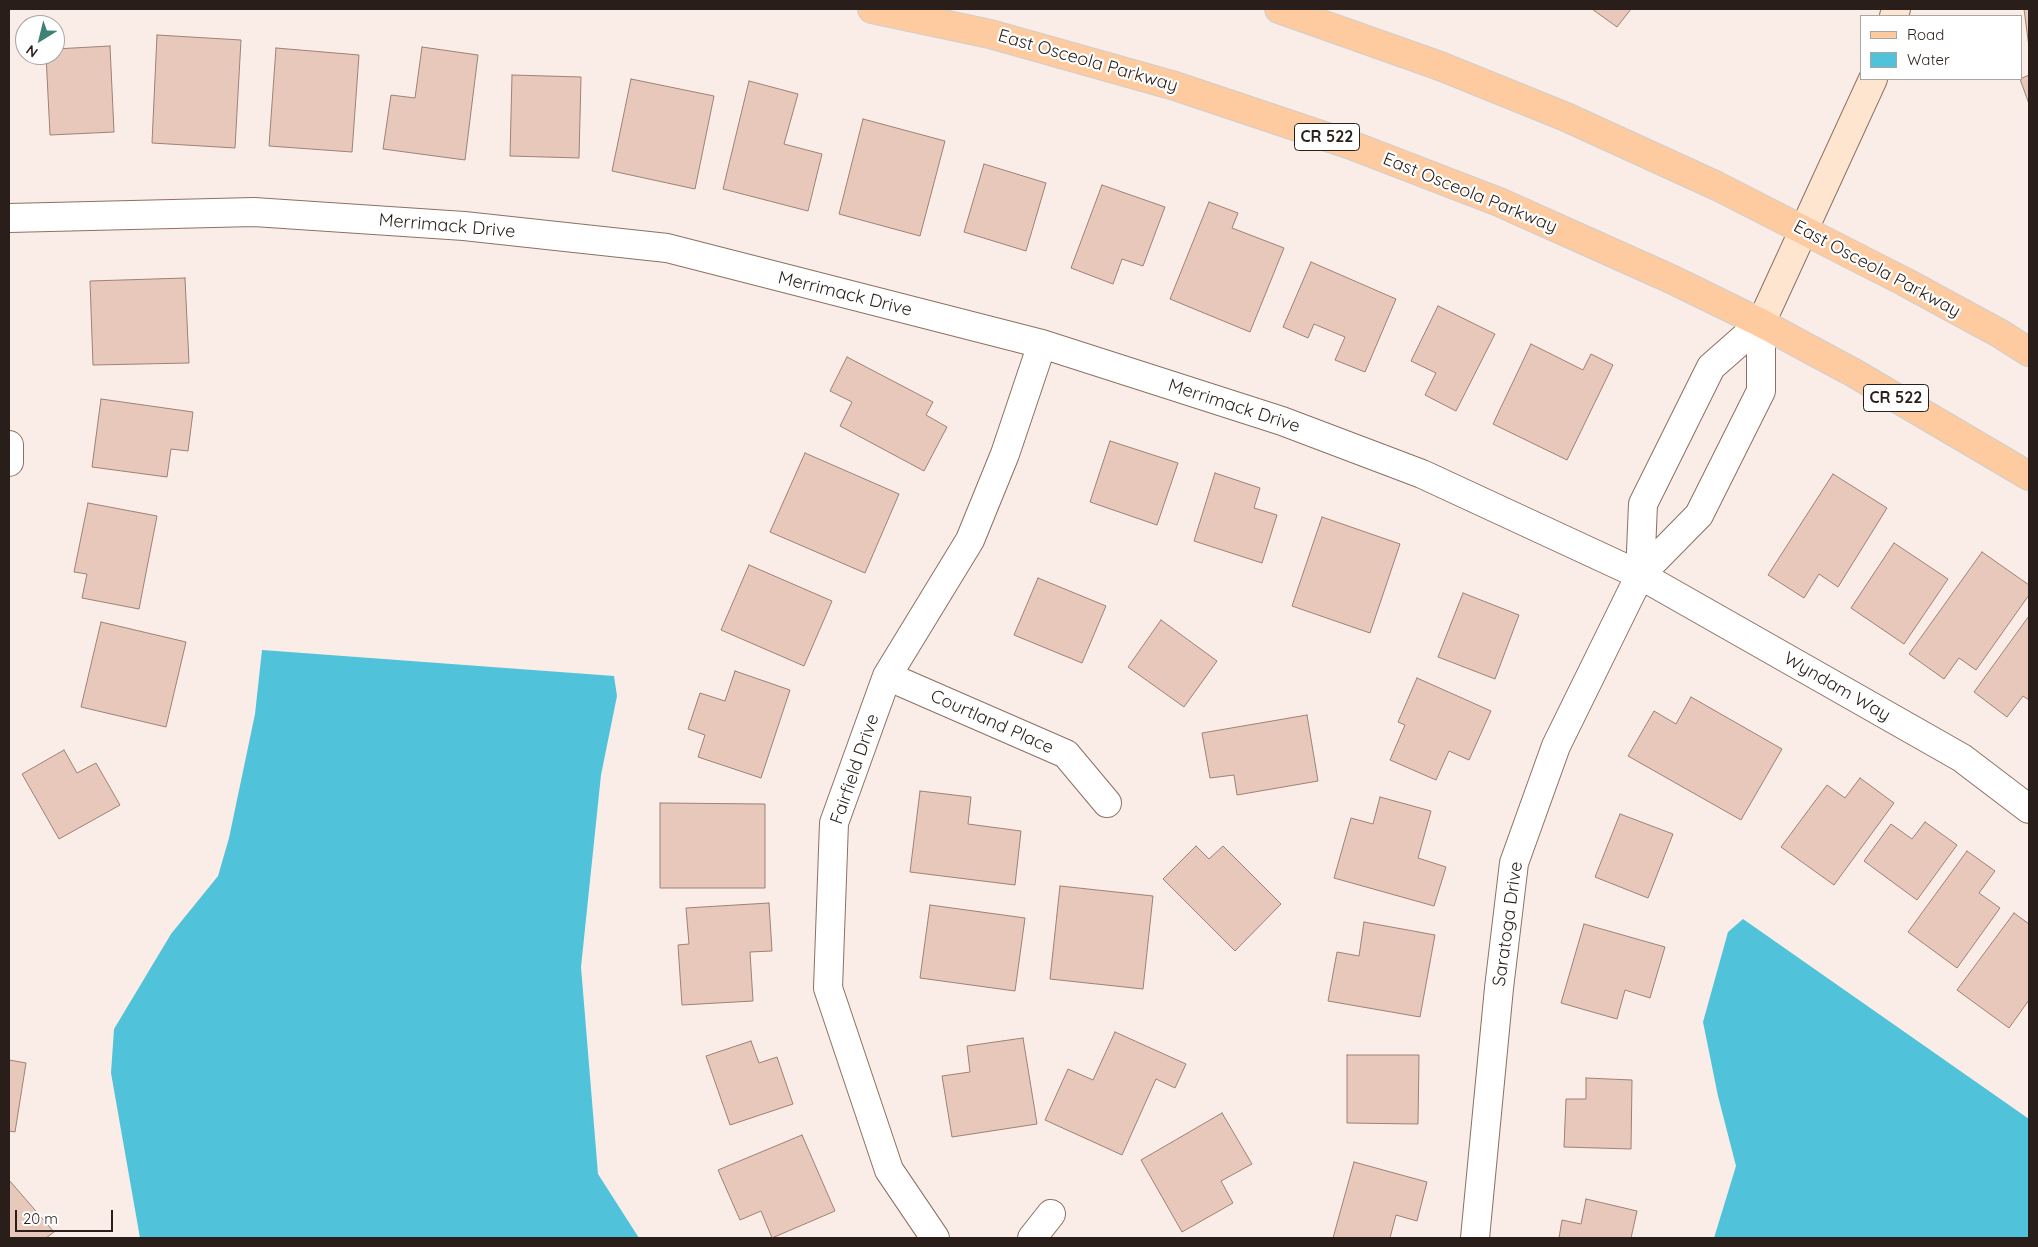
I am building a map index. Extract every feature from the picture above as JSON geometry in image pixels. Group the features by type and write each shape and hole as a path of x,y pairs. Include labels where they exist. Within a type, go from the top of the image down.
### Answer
{"main road":[{"name":"East Osceola Parkway","path":"872,9 990,34 1175,86 1351,145 1499,202 1671,279 1761,323 1854,373 2029,476"},
{"name":"East Osceola Parkway","path":"1279,9 1440,66 1566,117 1717,186 1805,230 1999,333 2029,352"}],"street":[{"path":"1640,574 1643,504 1711,366 1761,323 1873,80"},
{"name":"Merrimack Drive","path":"9,218 254,212 464,226 668,248 1042,344 1282,421 1422,474 1640,574"},
{"path":"1640,574 1699,515 1761,390 1761,323"},
{"name":"Fairfield Drive","path":"935,1238 889,1170 828,988 834,823 887,676 970,540 1005,454 1042,344"},
{"path":"9,445 9,462"},
{"name":"Wyndam Way","path":"1640,574 1962,758 2029,809"},
{"name":"Saratoga Drive","path":"1475,1238 1499,988 1514,864 1556,746 1640,574"},
{"name":"Courtland Place","path":"887,676 1066,754 1107,803"},
{"path":"1032,1238 1052,1214"}],"water":[{"path":"262,650 614,676 617,696 601,775 581,967 598,1174 639,1238 140,1238 111,1073 114,1029 171,934 218,876 229,838 255,714"},
{"path":"1743,919 2029,1119 2029,1238 1714,1238 1736,1166 1718,1096 1703,1022 1728,932"}],"building":[{"path":"1592,9 1631,9 1617,27"},
{"path":"2024,9 2029,9 2029,47"},
{"path":"157,35 241,40 235,148 152,143"},
{"path":"110,46 114,132 50,135 46,65 65,65 65,48"},
{"path":"422,47 478,55 465,160 383,149 391,95 415,98"},
{"path":"276,48 359,55 352,152 269,146"},
{"path":"512,75 581,77 579,158 510,156"},
{"path":"2029,75 2029,104 2020,80 2023,80 2023,78"},
{"path":"631,79 714,96 695,189 612,171"},
{"path":"749,81 798,94 784,144 822,154 808,211 723,189"},
{"path":"863,119 945,141 920,236 839,214"},
{"path":"984,164 1046,183 1026,251 964,232"},
{"path":"1102,185 1165,207 1143,266 1122,259 1113,284 1071,268"},
{"path":"1209,202 1238,213 1232,228 1284,248 1250,332 1170,299"},
{"path":"1311,262 1396,299 1365,372 1335,360 1345,337 1314,324 1308,338 1283,327"},
{"path":"185,278 189,363 93,365 90,281"},
{"path":"1438,306 1495,334 1456,411 1425,395 1436,373 1411,361"},
{"path":"1531,344 1583,370 1591,354 1613,365 1567,460 1493,424"},
{"path":"847,357 933,402 926,415 947,427 924,471 840,426 852,402 830,391"},
{"path":"101,399 193,412 188,451 171,449 167,477 92,467"},
{"path":"1110,441 1178,463 1157,525 1090,502"},
{"path":"805,453 899,494 865,573 770,532"},
{"path":"1215,473 1260,488 1254,508 1277,515 1262,563 1194,541"},
{"path":"1833,474 1887,508 1838,587 1819,574 1804,598 1768,575"},
{"path":"88,503 157,516 139,609 82,598 87,574 74,572"},
{"path":"1322,517 1400,544 1370,633 1292,606"},
{"path":"1894,543 1948,579 1904,644 1851,608"},
{"path":"1982,552 2029,585 2029,595 1976,670 1959,658 1944,679 1909,654"},
{"path":"749,565 832,601 804,666 721,630"},
{"path":"1038,578 1106,606 1082,663 1014,635"},
{"path":"1463,593 1519,615 1495,679 1438,657"},
{"path":"2029,616 2029,700 2023,696 2007,717 1974,692"},
{"path":"1161,620 1217,661 1184,707 1128,667"},
{"path":"101,622 186,642 166,727 81,707"},
{"path":"735,671 790,690 761,778 698,757 705,735 688,729 700,693 725,701"},
{"path":"1417,678 1491,711 1469,760 1449,751 1436,780 1390,760 1405,725 1398,722"},
{"path":"1691,697 1782,749 1741,820 1628,756 1654,711 1676,724"},
{"path":"1307,715 1318,781 1237,795 1234,775 1210,778 1202,733"},
{"path":"64,750 77,773 96,763 120,805 59,839 22,774"},
{"path":"1860,778 1894,803 1834,885 1781,847 1827,785 1845,798"},
{"path":"920,791 971,797 968,824 1021,831 1015,885 910,872"},
{"path":"1380,797 1431,811 1418,858 1446,867 1434,906 1334,878 1351,818 1373,824"},
{"path":"660,803 765,804 765,888 660,888"},
{"path":"1620,814 1673,834 1648,898 1595,877"},
{"path":"1925,822 1957,845 1917,900 1864,861 1891,824 1912,839"},
{"path":"1196,846 1209,859 1223,846 1281,904 1235,951 1163,879"},
{"path":"1967,851 1995,871 1979,893 2000,908 1957,968 1908,932"},
{"path":"1060,886 1153,896 1143,989 1050,979"},
{"path":"769,903 772,951 750,952 753,1001 682,1005 678,945 689,944 686,908"},
{"path":"930,905 1025,918 1015,991 920,978"},
{"path":"2014,913 2029,924 2029,1000 2009,1028 1957,990"},
{"path":"1364,922 1435,935 1420,1017 1328,1001 1337,952 1359,956"},
{"path":"1584,924 1665,947 1650,998 1625,990 1617,1019 1561,1003"},
{"path":"1115,1032 1186,1064 1175,1088 1156,1079 1122,1155 1045,1120 1068,1069 1093,1080"},
{"path":"1023,1038 1037,1124 952,1137 942,1076 970,1072 967,1046"},
{"path":"751,1041 759,1063 777,1057 793,1104 730,1125 706,1056"},
{"path":"1347,1055 1419,1055 1418,1124 1347,1123"},
{"path":"9,1060 26,1063 15,1132 9,1131"},
{"path":"1586,1078 1632,1080 1631,1149 1564,1147 1566,1099 1586,1099"},
{"path":"1222,1113 1252,1164 1221,1181 1233,1203 1182,1232 1141,1160"},
{"path":"802,1135 835,1211 772,1238 761,1211 740,1220 718,1170"},
{"path":"1354,1162 1427,1182 1417,1221 1396,1215 1390,1238 1333,1238"},
{"path":"9,1180 54,1232 46,1238 9,1238"},
{"path":"1586,1199 1637,1211 1631,1238 1559,1238 1562,1220 1581,1224"}]}
